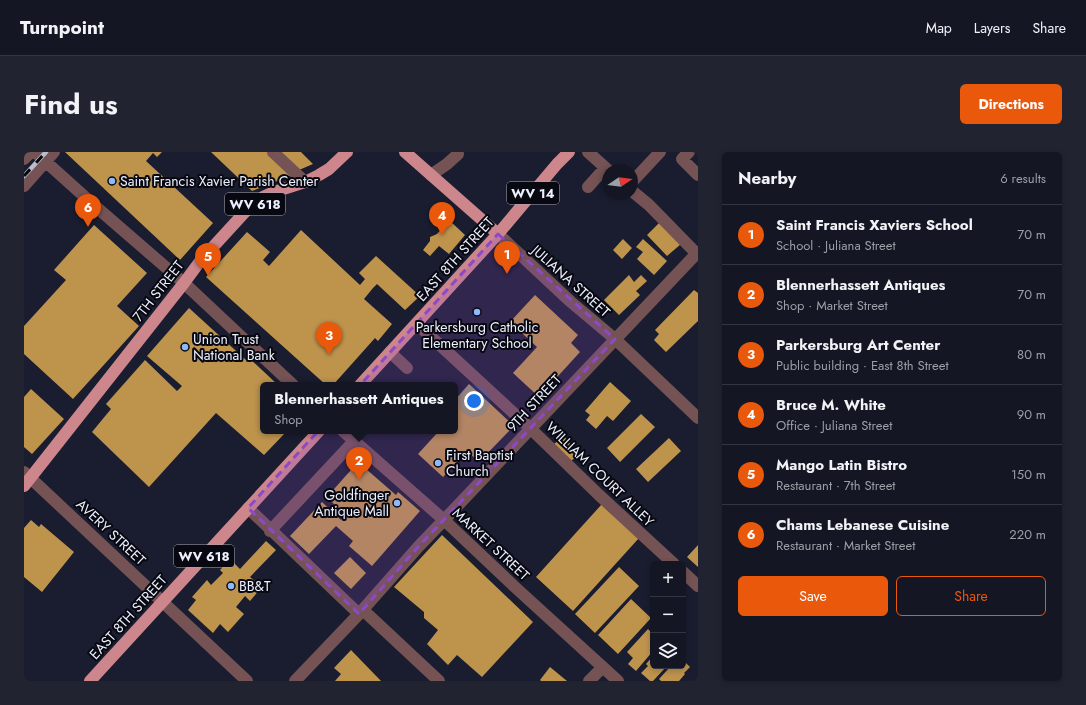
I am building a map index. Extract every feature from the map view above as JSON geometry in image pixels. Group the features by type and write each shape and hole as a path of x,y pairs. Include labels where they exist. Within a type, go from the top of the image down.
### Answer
{"main road":[{"name":"7TH STREET","path":"26,478 202,260 245,212 264,197 284,188 305,182 319,175 329,169 347,152"},
{"name":"JULIANA STREET","path":"405,152 498,234"},
{"name":"EAST 8TH STREET","path":"363,382 498,234 569,152"},
{"name":"EAST 8TH STREET","path":"90,681 316,434"}],"street":[{"path":"24,159 31,152"},
{"path":"35,152 184,283 290,382"},
{"path":"24,186 54,152"},
{"path":"273,152 305,182"},
{"path":"588,152 602,165"},
{"path":"638,176 660,152"},
{"path":"690,152 682,159 698,175"},
{"path":"431,175 458,154"},
{"path":"588,187 602,174"},
{"path":"638,196 649,205 697,254"},
{"name":"JULIANA STREET","path":"498,234 698,418"},
{"name":"9TH STREET","path":"295,681 361,612 419,546 697,254"},
{"name":"WILLIAM COURT ALLEY","path":"417,324 671,561"},
{"path":"390,352 407,368"},
{"name":"MARKET STREET","path":"346,434 444,520 618,681"},
{"path":"270,530 354,441"},
{"name":"AVERY STREET","path":"26,478 247,681"},
{"path":"248,508 270,530 361,612 440,681"},
{"path":"686,575 698,586"},
{"path":"590,681 603,667"}],"highlighted area":[{"path":"498,234 615,339 419,546 359,614 248,508"}],"building":[{"path":"65,152 162,152 157,157 153,153 146,161 213,223 180,260"},
{"path":"211,152 269,152 292,175 252,191"},
{"path":"280,152 301,152 313,164 299,170"},
{"path":"449,220 465,235 449,254 439,246 430,256 423,250 430,241 430,237 437,234"},
{"path":"660,222 681,244 667,256 647,235"},
{"path":"94,225 147,273 117,306 139,326 73,399 24,354 24,326 66,280 54,270"},
{"path":"301,230 360,285 365,279 359,273 376,256 420,296 405,310 377,284 364,299 392,324 378,341 375,338 336,382 323,382 206,277 247,232 270,252 263,260 269,266"},
{"path":"623,239 632,248 622,259 613,250"},
{"path":"643,239 667,261 654,275 637,259 643,252 636,247"},
{"path":"629,275 634,282 641,275 647,281 636,291 640,295 619,315 604,300"},
{"path":"694,290 698,293 698,321 666,352 654,340 659,334 655,330"},
{"path":"535,295 578,335 571,343 580,352 539,397 513,373 537,347 510,322"},
{"path":"189,308 246,360 248,357 275,382 260,382 260,434 284,434 264,455 216,413 149,487 92,432 111,409 106,404 145,360 177,391 182,386 147,356"},
{"path":"610,382 631,401 613,421 607,416 596,429 586,420 590,415 585,411"},
{"path":"469,384 514,426 479,462 467,451 443,477 418,454 436,434 458,434 458,397"},
{"path":"31,389 64,419 32,454 24,447 24,397"},
{"path":"641,414 655,427 620,462 607,448"},
{"path":"564,436 579,455 568,463 554,444"},
{"path":"669,438 681,451 648,482 636,469"},
{"path":"358,462 396,495 398,492 420,511 372,566 349,546 353,541 336,526 309,554 290,536 322,502 341,520 345,515 327,497"},
{"path":"602,504 639,538 573,611 536,577"},
{"path":"31,520 39,527 41,524 74,552 42,592 24,577 24,528"},
{"path":"442,535 533,622 482,677 457,655 448,665 427,644 438,630 424,618 424,612 394,587"},
{"name":"BB&T","path":"266,541 276,550 250,577 262,587 250,601 245,596 236,607 244,614 228,632 220,624 213,633 188,610 196,600 192,597 207,580 211,585 223,573 220,570 230,559 240,569"},
{"path":"698,545 698,567 687,557"},
{"path":"350,557 366,573 351,589 334,573"},
{"path":"619,567 639,586 595,633 575,614"},
{"path":"631,599 650,617 650,619 618,654 598,635"},
{"path":"648,629 650,631 650,655 636,671 628,664 633,658 627,652"},
{"path":"351,650 381,681 335,681 341,674 334,668"},
{"path":"650,659 650,669 664,669 653,681 650,681 641,673 648,666 646,664"},
{"path":"686,663 690,667 679,681 661,681 659,679 668,669 686,669"},
{"path":"550,667 567,681 541,681 540,680"}],"railway":[{"path":"24,176 46,152"}],"place":[{"name":"Saint Francis Xavier Parish Center","path":"112,181"},
{"name":"Chams Lebanese Cuisine","path":"88,227"},
{"name":"Bruce M. White","path":"442,235"},
{"name":"Saint Francis Xaviers School","path":"507,274"},
{"name":"Mango Latin Bistro","path":"208,276"},
{"name":"Parkersburg Catholic Elementary School","path":"477,312"},
{"name":"Union Trust National Bank","path":"185,347"},
{"name":"Parkersburg Art Center","path":"329,355"},
{"name":"First Baptist Church","path":"438,463"},
{"name":"Blennerhassett Antiques","path":"359,480"},
{"name":"Goldfinger Antique Mall","path":"397,503"},
{"name":"BB&T","path":"231,586"}]}
